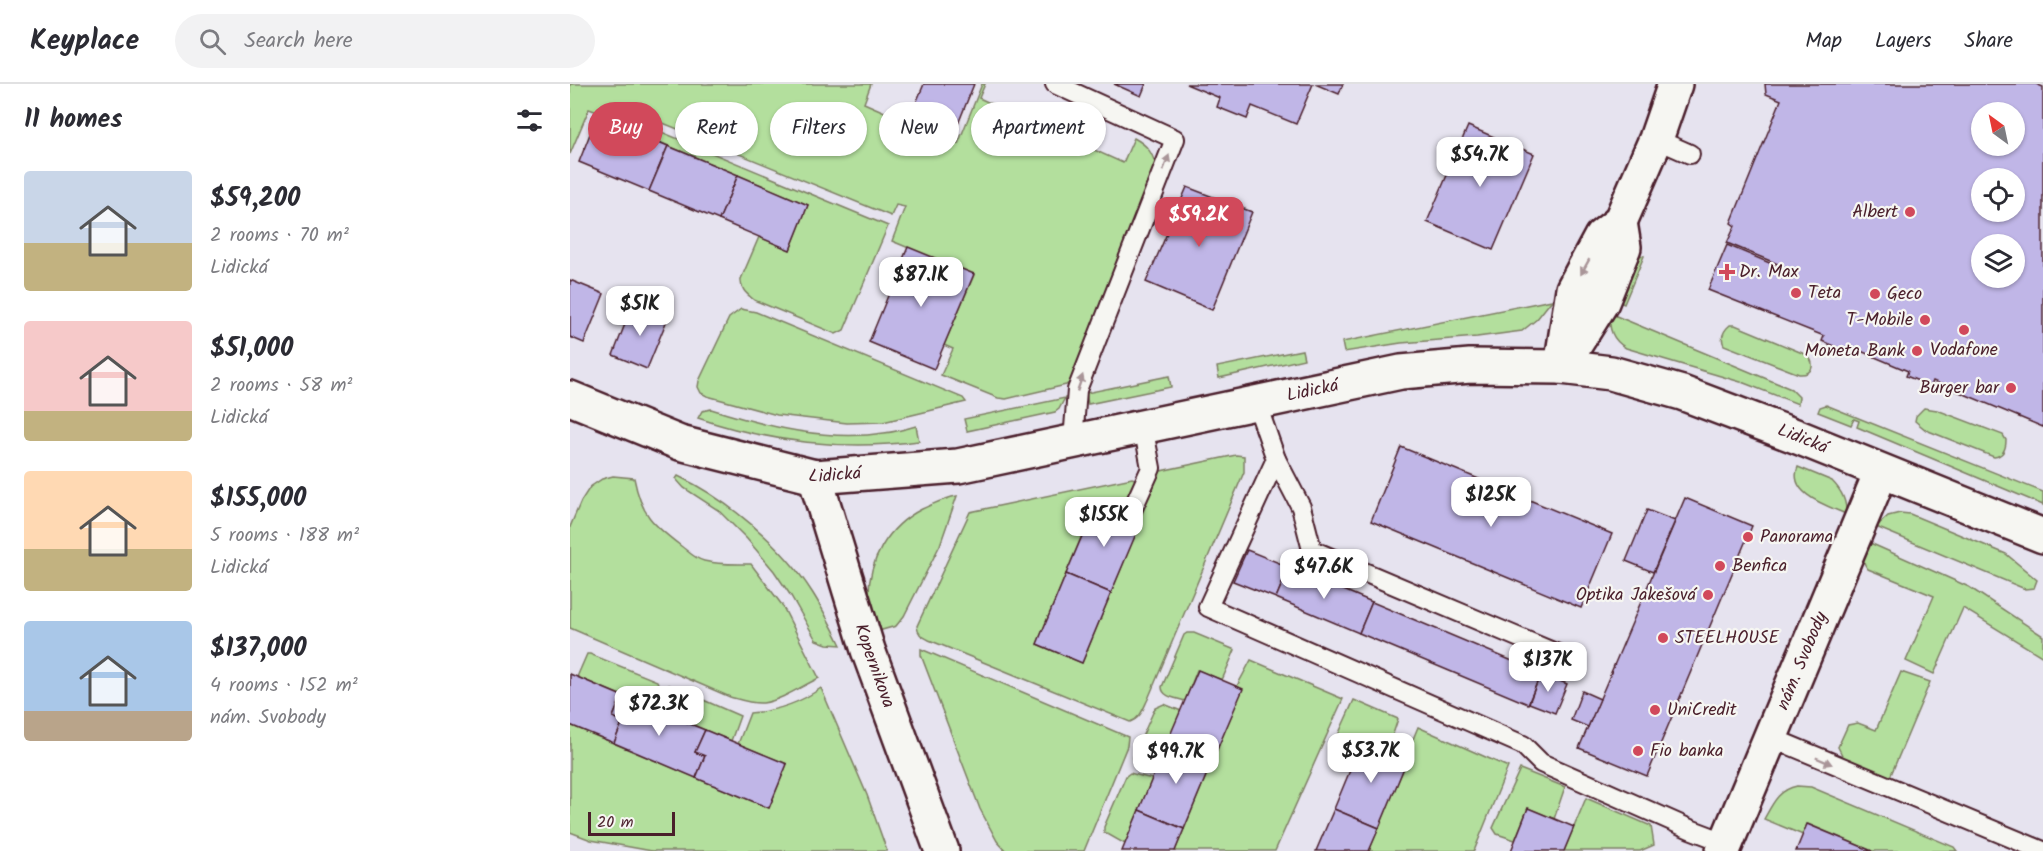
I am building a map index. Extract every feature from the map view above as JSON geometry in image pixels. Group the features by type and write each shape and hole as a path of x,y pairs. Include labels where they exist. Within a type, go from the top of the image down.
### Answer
{"street":[{"path":"1561,367 1573,289 1601,237 1620,222 1656,139 1676,84"},
{"name":"Lidická","path":"570,398 680,443 815,477 958,466 1401,372 1470,366 1561,367 1611,373 1682,393 1798,437 2043,536"},
{"name":"nám. Svobody","path":"1725,847 1881,471"},
{"name":"Kopernikova","path":"815,477 868,650 942,851"}],"lane":[{"path":"1054,84 1175,138 1077,390 1073,441"},
{"path":"1656,139 1690,153"},
{"path":"1256,402 1276,459 1301,507 1312,550 1574,661"},
{"path":"1130,518 1151,468 1143,426"},
{"path":"1276,459 1208,607 1523,745 1541,763 1690,829 1725,847"},
{"path":"1770,737 2043,851"}],"green space":[{"path":"570,84 871,84 864,102 770,102 770,156 867,156 867,104 879,110 879,156 959,156 959,142 971,112 971,156 1106,155 1123,163 1134,138 1148,149 1156,166 1071,382 1006,399 998,398 941,375 953,349 944,345 974,275 892,241 905,207 896,205 891,216 744,156 758,156 758,102 675,102 675,128 663,123 663,102 588,102 588,111 570,154"},
{"path":"982,84 985,84 979,98 988,102 975,102"},
{"path":"663,133 675,138 675,149 663,144"},
{"path":"692,156 719,156 888,226 844,330 836,334 754,300 742,286 741,279 759,237 790,250 808,205"},
{"path":"1636,256 1644,256 1624,304 1613,299"},
{"path":"1552,300 1537,319 1522,331 1401,343 1344,352 1342,342"},
{"path":"741,309 756,312 963,398 966,402 883,422 847,423 777,415 707,396 701,393 698,387 699,381 729,318"},
{"path":"1609,313 1791,389 1799,397 1798,404 1744,383 1626,348 1612,334"},
{"path":"1730,325 1735,325 1807,355 1812,362 1812,368 1807,373 1799,374 1724,345 1723,334"},
{"path":"1302,350 1304,359 1219,378 1217,367"},
{"path":"1169,376 1171,387 1088,404 1086,393"},
{"path":"1065,398 1055,412 967,431 964,419"},
{"path":"1826,405 2043,492 2043,505 1857,427 1859,421 1854,419 1851,425 1818,412 1820,407"},
{"path":"1924,408 1937,410 2003,435 2006,440 2003,452 1994,457 1926,430 1915,421 1916,416"},
{"path":"711,409 774,426 818,434 862,435 892,432 916,426 919,441 863,445 779,438 698,418 702,411"},
{"path":"1236,455 1244,456 1244,472 1148,699 1141,713 1134,720 1130,722 929,640 918,631 917,626 970,512 1132,478 1135,482 1121,514 1095,504 1037,644 1082,663 1140,523 1137,521 1156,472"},
{"path":"1798,467 1832,481 1843,496 1846,514 1820,503 1804,492 1798,485 1796,476"},
{"path":"613,476 634,478 640,501 649,517 662,531 695,557 716,563 751,564 782,605 819,678 777,699 763,703 751,702 730,697 570,628 570,527 590,487 602,479"},
{"path":"678,476 716,497 770,541 812,592 841,645 816,640 774,571 718,510 684,488 676,479"},
{"path":"957,496 940,545 904,616 896,626 875,632 869,604 869,586 882,546 899,525 910,516 939,501"},
{"path":"1900,513 1910,514 2006,554 2037,580 2034,588 2025,589 1876,527 1888,516"},
{"path":"1870,543 1969,587 2043,636 2043,657 1963,608 1934,674 1906,661 1934,596 1868,569 1864,563 1864,556"},
{"path":"1194,633 1235,650 1222,680 1197,670 1185,701 1167,695 1162,687 1184,635"},
{"path":"921,649 1128,737 1127,746 1084,851 1006,851 997,841 980,809 921,655"},
{"path":"587,654 657,681 659,685 649,707 577,677"},
{"path":"1251,660 1343,699 1275,851 1175,851 1242,689 1237,686"},
{"path":"1901,672 1930,682 1890,777 1843,757 1838,747 1848,725 1858,723 1876,730"},
{"path":"669,685 740,716 731,741 657,710"},
{"path":"821,688 867,795 887,851 652,851 591,840 570,832 570,725 769,808 787,764 738,744 750,713 788,705"},
{"path":"1354,700 1398,719 1388,749 1363,739 1350,770 1333,763 1329,755"},
{"path":"1164,704 1181,711 1154,775 1133,764 1133,757 1155,708"},
{"path":"1418,727 1508,767 1474,851 1369,851 1408,758 1406,756"},
{"path":"1520,769 1565,787 1554,819 1528,808 1515,840 1497,834 1493,828"},
{"path":"1130,773 1152,779 1125,844 1104,832 1104,827 1126,776"},
{"path":"1797,786 1811,787 1954,847 1957,851 1872,851 1808,824 1803,835 1764,819 1781,794"},
{"path":"1586,798 1651,826 1654,845 1640,851 1564,851"}],"building":[{"path":"924,84 974,84 959,122 959,102 916,102"},
{"path":"1114,84 1146,84 1141,96"},
{"path":"1186,84 1313,84 1296,124 1252,106 1247,119 1217,107 1220,98"},
{"path":"1315,84 1343,84 1339,94"},
{"path":"1765,84 2036,84 2043,87 2043,427 1933,381 1931,386 1906,376 1908,371 1849,346 1847,352 1822,341 1824,336 1708,290 1727,245 1779,267 1780,265 1727,243 1735,226 1731,223 1781,100 1766,94"},
{"path":"1468,126 1534,154 1493,250 1427,222"},
{"path":"588,139 588,156 663,156 663,144 668,146 649,191 579,162"},
{"path":"668,146 675,149 675,156 692,156 738,175 719,220 649,191"},
{"path":"738,175 808,205 790,250 719,220"},
{"path":"1187,187 1252,212 1212,310 1146,282"},
{"path":"908,247 974,274 934,369 869,342"},
{"path":"570,280 604,294 584,343 570,337"},
{"path":"632,306 667,320 647,369 613,355"},
{"path":"1401,447 1612,534 1581,608 1371,521"},
{"path":"1685,498 1752,526 1647,776 1579,748"},
{"path":"1096,503 1141,522 1111,593 1066,574"},
{"path":"1647,510 1675,521 1653,572 1626,561"},
{"path":"1247,550 1289,567 1276,598 1233,581"},
{"path":"1289,567 1372,602 1359,633 1276,598"},
{"path":"1066,574 1111,593 1082,663 1037,644"},
{"path":"1372,602 1541,673 1528,704 1359,633"},
{"path":"1198,670 1243,689 1213,759 1168,740"},
{"path":"1541,673 1567,684 1555,713 1529,703"},
{"path":"570,674 622,696 613,717 623,721 614,743 570,725"},
{"path":"1582,691 1600,699 1588,727 1571,720"},
{"path":"622,696 705,730 695,752 705,756 696,778 614,743 623,721 613,717"},
{"path":"705,730 787,764 769,808 696,778 705,756 695,752"},
{"path":"1363,739 1408,758 1379,828 1334,809"},
{"path":"1168,740 1213,759 1184,829 1139,810"},
{"path":"1528,808 1574,827 1564,851 1511,851"},
{"path":"1334,809 1379,828 1369,851 1316,851"},
{"path":"1139,810 1184,829 1175,851 1122,851"},
{"path":"1807,824 1872,851 1796,851"}],"place":[{"name":"Albert","path":"1910,212"},
{"name":"Dr. Max","path":"1727,272"},
{"name":"Teta","path":"1796,293"},
{"name":"Geco","path":"1875,294"},
{"name":"T-Mobile","path":"1925,320"},
{"name":"Vodafone","path":"1964,330"},
{"name":"Moneta Bank","path":"1917,351"},
{"name":"Burger bar","path":"2011,388"},
{"name":"Panorama","path":"1748,537"},
{"name":"Benfica","path":"1720,566"},
{"name":"Optika Jakešová","path":"1708,595"},
{"name":"STEELHOUSE","path":"1663,638"},
{"name":"UniCredit","path":"1655,710"},
{"name":"Fio banka","path":"1638,751"}]}
